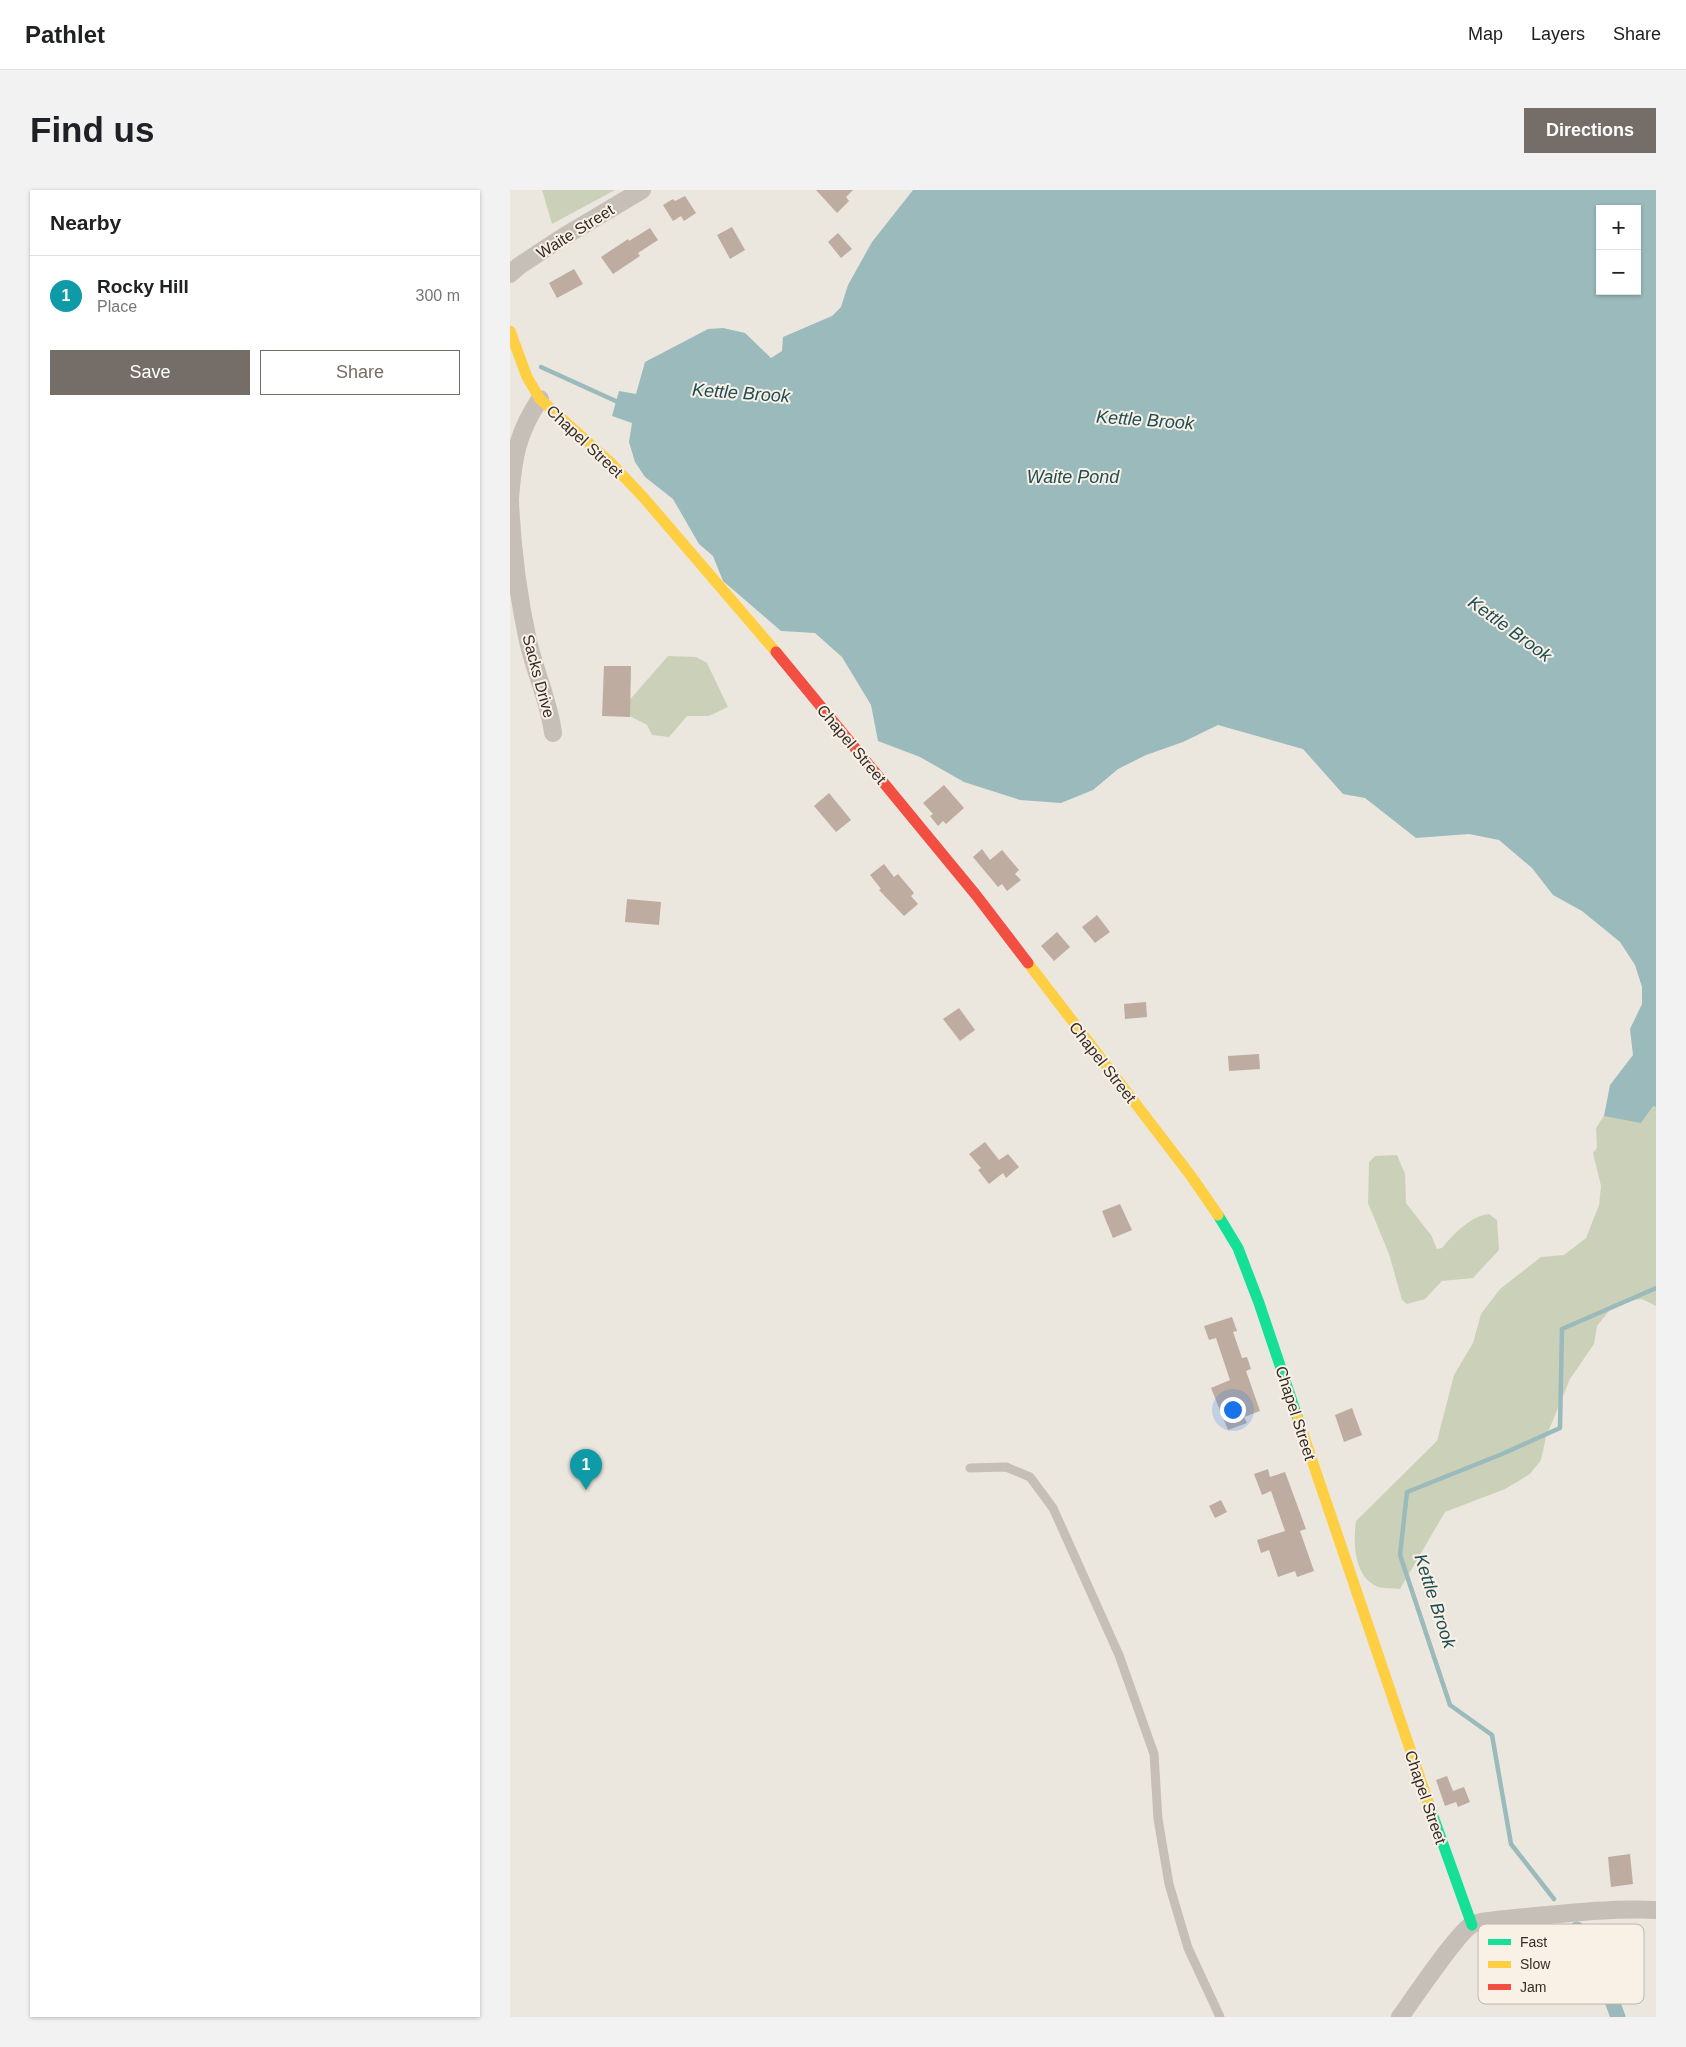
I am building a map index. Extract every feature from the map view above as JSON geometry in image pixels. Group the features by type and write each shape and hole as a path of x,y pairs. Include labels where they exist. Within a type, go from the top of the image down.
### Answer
{"street":[{"name":"Waite Street","path":"510,274 562,237 642,190"},
{"name":"Chapel Street","path":"510,331 527,377 540,399 610,462 644,498 760,632 976,895 1179,1161 1220,1218 1238,1248 1259,1303 1428,1803 1472,1924"},
{"name":"Sacks Drive","path":"540,399 532,410 519,439 512,461 511,527 528,642 549,708 553,733"},
{"path":"1400,2017 1445,1956 1472,1924 1604,1910 1632,1908 1656,1910"}],"lane":[{"path":"970,1468 1006,1467 1030,1477 1053,1508 1119,1655 1143,1720 1154,1754 1158,1819 1169,1884 1188,1948 1220,2017"}],"green space":[{"path":"542,190 615,190 552,224"},
{"path":"668,656 696,657 707,663 728,707 709,716 687,716 669,737 652,735 647,725 628,715 626,704"},
{"path":"1653,1105 1656,1107 1656,1306 1642,1299 1621,1302 1612,1307 1597,1326 1594,1344 1570,1379 1546,1437 1541,1460 1530,1474 1505,1489 1445,1512 1400,1589 1376,1586 1363,1575 1359,1567 1355,1548 1356,1521 1437,1441 1454,1375 1473,1343 1481,1314 1500,1289 1541,1257 1564,1255 1586,1238 1599,1205 1601,1186 1593,1153 1597,1148 1596,1128 1605,1114 1605,1116"},
{"path":"1397,1155 1405,1174 1406,1203 1431,1235 1437,1249 1442,1248 1457,1232 1475,1218 1489,1214 1497,1220 1499,1250 1473,1278 1442,1281 1425,1299 1407,1304 1402,1300 1389,1254 1368,1203 1369,1162 1375,1156"}],"water":[{"name":"Waite Pond","path":"913,190 1656,190 1656,1107 1653,1106 1641,1123 1604,1116 1610,1085 1633,1055 1630,1029 1642,1004 1642,987 1635,965 1620,942 1582,911 1553,895 1532,868 1499,840 1469,834 1416,838 1365,798 1343,794 1303,749 1218,725 1183,742 1146,755 1118,769 1093,790 1061,803 1020,800 964,782 920,757 878,741 871,705 842,657 815,633 781,631 723,581 713,556 699,544 673,499 645,477 635,462 629,442 632,423 612,416 619,391 636,394 645,362 708,329 723,328 745,333 771,358 782,351 783,337 832,316 841,307 848,285 872,242"}],"building":[{"path":"816,190 853,190 846,197 849,201 837,213"},
{"path":"685,196 696,213 684,221 681,216 673,221 663,205 673,199 675,201"},
{"path":"732,227 745,250 730,259 717,235"},
{"path":"650,228 658,240 638,253 640,256 613,274 601,257 628,239 629,241"},
{"path":"838,233 852,249 841,258 828,242"},
{"path":"574,269 583,284 557,298 549,283"},
{"path":"604,666 631,666 630,717 602,716"},
{"path":"944,785 964,808 946,824 943,821 938,826 930,816 933,814 923,803"},
{"path":"829,793 851,820 836,832 814,806"},
{"path":"982,849 990,860 1002,850 1019,870 1015,874 1021,880 1007,891 1002,884 998,887 973,857"},
{"path":"884,864 894,877 898,874 914,893 911,896 918,904 904,916 879,890 881,889 870,875"},
{"path":"627,899 661,902 659,925 625,922"},
{"path":"1097,915 1110,932 1095,943 1082,927"},
{"path":"1057,932 1070,947 1054,961 1041,946"},
{"path":"1146,1002 1147,1017 1125,1019 1124,1004"},
{"path":"959,1008 975,1030 960,1041 943,1019"},
{"path":"1259,1054 1260,1069 1229,1071 1228,1056"},
{"path":"985,1142 999,1160 1008,1154 1019,1167 1006,1178 1003,1173 989,1184 978,1170 981,1168 969,1154"},
{"path":"1120,1204 1132,1230 1113,1238 1102,1211"},
{"path":"1232,1317 1237,1331 1233,1332 1242,1358 1247,1357 1251,1369 1246,1371 1260,1411 1244,1417 1247,1423 1228,1430 1211,1388 1230,1380 1216,1338 1209,1340 1204,1326"},
{"path":"1352,1408 1362,1435 1344,1442 1335,1415"},
{"path":"1268,1469 1270,1477 1285,1472 1306,1529 1300,1531 1314,1571 1297,1577 1295,1571 1278,1577 1269,1550 1261,1553 1257,1540 1285,1531 1271,1491 1262,1495 1254,1474"},
{"path":"1221,1500 1227,1512 1215,1518 1209,1506"},
{"path":"1447,1776 1453,1791 1464,1787 1470,1802 1458,1807 1456,1802 1445,1806 1436,1780"},
{"path":"1630,1854 1633,1884 1611,1887 1608,1857"}],"waterway":[{"name":"Kettle Brook","path":"541,367 620,403"},
{"name":"Kettle Brook","path":"1554,1899 1511,1844 1492,1735 1450,1705 1400,1555 1407,1492 1502,1454 1560,1428 1562,1329 1656,1288"},
{"name":"Kettle Brook","path":"1613,2004 1618,2017"}],"traffic: fast":[{"path":"1218,1215 1238,1248 1259,1303 1298,1419"},
{"path":"1428,1802 1472,1925"}],"traffic: slow":[{"path":"510,331 527,377 540,399 610,462 644,498 776,652"},
{"path":"1028,963 1191,1176 1218,1215"},
{"path":"1298,1419 1428,1802"}],"traffic: jam":[{"path":"776,652 976,895 1028,963"}],"place":[{"name":"Rocky Hill","path":"586,1490"}]}
